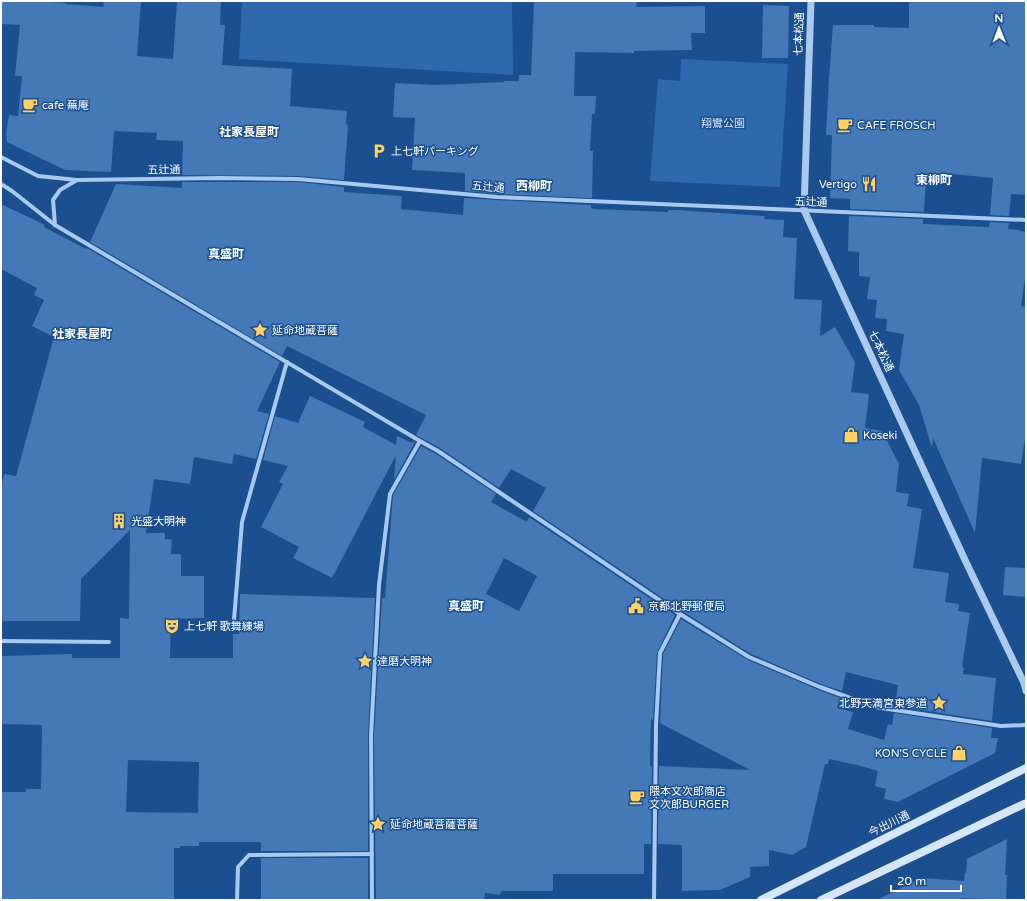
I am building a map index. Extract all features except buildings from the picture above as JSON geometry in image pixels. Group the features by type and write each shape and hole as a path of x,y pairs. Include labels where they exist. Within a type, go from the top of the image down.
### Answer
{"main road":[{"name":"今出川通","path":"761,900 1026,768"},
{"path":"822,900 1026,802"}],"street":[{"name":"七本松通","path":"811,1 804,210 965,560 1024,683 1026,691"},
{"name":"五辻通","path":"1,157 38,176 77,180 219,178 298,179 497,197 1026,220"},
{"path":"55,225 53,200 60,190 77,180"},
{"path":"1,184 55,225 438,451 680,614 749,657 820,687 875,707 1001,726 1026,725"},
{"path":"234,620 242,522 287,362"},
{"path":"372,900 371,736 379,585 390,494 420,441"},
{"path":"654,900 656,725 660,653 680,614"},
{"path":"1,641 109,642"},
{"path":"237,900 238,867 250,855 372,854"}],"green space":[{"path":"242,1 512,1 513,75 239,59"},
{"name":"翔鸞公園","path":"681,59 788,64 780,187 650,181 658,79 680,81"}],"place":[{"name":"cafe 蕪庵","path":"30,105"},
{"name":"CAFE FROSCH","path":"845,125"},
{"name":"上七軒パーキング","path":"379,151"},
{"name":"Vertigo","path":"869,184"},
{"name":"延命地蔵菩薩","path":"260,330"},
{"name":"Koseki","path":"851,435"},
{"name":"光盛大明神","path":"119,521"},
{"name":"京都北野郵便局","path":"636,606"},
{"name":"上七軒 歌舞練場","path":"172,626"},
{"name":"達磨大明神","path":"365,661"},
{"name":"北野天満宮東参道","path":"939,703"},
{"name":"KON'S CYCLE","path":"959,753"},
{"name":"隈本文次郎商店 文次郎BURGER","path":"637,797"},
{"name":"延命地蔵菩薩菩薩","path":"378,824"}],"district":[{"name":"社家長屋町","path":"249,132"},
{"name":"東柳町","path":"934,180"},
{"name":"西柳町","path":"534,186"},
{"name":"真盛町","path":"226,254"},
{"name":"社家長屋町","path":"82,334"},
{"name":"真盛町","path":"466,606"}]}
